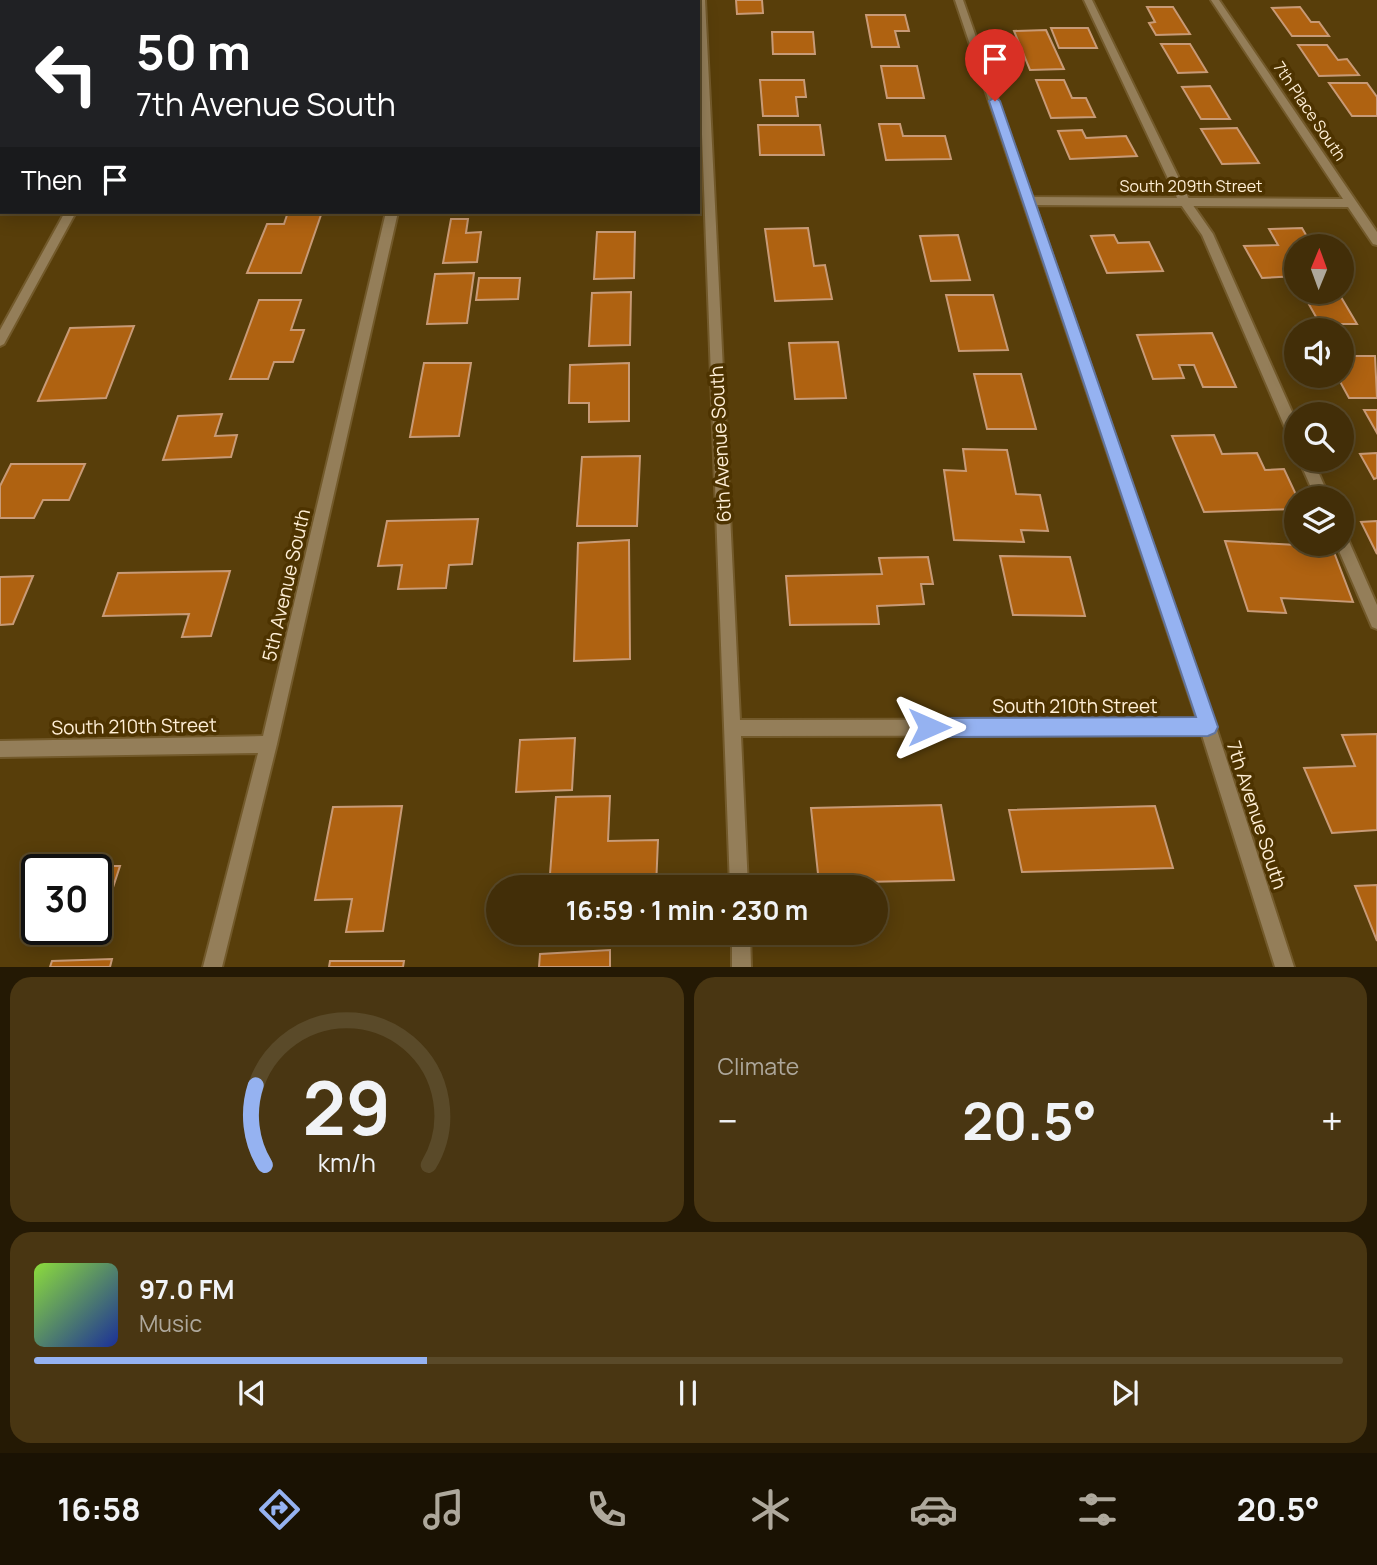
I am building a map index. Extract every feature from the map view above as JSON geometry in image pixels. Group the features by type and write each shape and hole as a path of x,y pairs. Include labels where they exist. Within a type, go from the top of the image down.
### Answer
{"street":[{"name":"6th Avenue South","path":"701,0 739,875"},
{"name":"7th Avenue South","path":"959,0 1208,727 1286,967"},
{"path":"1088,0 1185,202 1207,234 1284,409"},
{"name":"7th Place South","path":"1215,0 1377,241"},
{"name":"South 209th Street","path":"1030,201 1353,203"},
{"path":"0,341 69,214"},
{"name":"5th Avenue South","path":"212,967 269,744 392,214"},
{"path":"1348,556 1377,622"},
{"name":"South 210th Street","path":"733,728 1208,727"},
{"name":"South 210th Street","path":"0,749 269,744"},
{"path":"741,945 742,967"}],"building":[{"path":"736,0 762,0 763,13 737,14"},
{"path":"1147,7 1173,7 1190,34 1156,35 1149,23 1155,22"},
{"path":"1300,7 1311,22 1319,22 1329,36 1292,36 1272,8"},
{"path":"866,15 905,15 909,31 895,31 899,47 872,47"},
{"path":"1051,28 1088,28 1097,48 1059,48"},
{"path":"1046,30 1064,69 1030,70 1014,31"},
{"path":"772,32 813,32 815,54 773,54"},
{"path":"1161,44 1190,44 1207,72 1178,73"},
{"path":"1298,45 1327,45 1338,60 1347,59 1359,75 1319,76"},
{"path":"881,66 917,66 924,98 887,98"},
{"path":"760,80 804,80 806,97 796,97 798,116 763,116"},
{"path":"1036,80 1064,80 1072,98 1086,98 1095,117 1051,118"},
{"path":"1329,83 1367,83 1377,97 1377,116 1352,116"},
{"path":"1210,86 1230,119 1201,119 1182,87"},
{"path":"879,124 900,124 903,136 945,136 951,159 886,160"},
{"path":"758,125 820,125 824,155 760,155"},
{"path":"1237,128 1259,163 1222,164 1201,129"},
{"path":"1082,130 1086,138 1126,136 1137,156 1070,159 1058,131"},
{"path":"287,214 321,214 301,273 247,273 267,224 284,224"},
{"path":"451,219 468,219 466,233 481,232 477,262 443,263"},
{"path":"808,228 814,266 825,265 832,299 775,301 765,229"},
{"path":"1302,228 1305,234 1284,234 1284,277 1262,278 1244,246 1278,245 1269,229"},
{"path":"597,232 635,232 634,278 594,279"},
{"path":"958,235 970,280 931,281 920,236"},
{"path":"1114,235 1118,243 1149,242 1163,271 1107,273 1091,236"},
{"path":"474,273 467,323 427,324 435,274"},
{"path":"479,278 520,278 518,299 476,300"},
{"path":"631,292 630,345 589,346 592,293"},
{"path":"946,295 993,295 1008,350 959,351"},
{"path":"259,300 301,300 291,330 304,330 293,362 274,362 268,379 230,379"},
{"path":"1309,304 1345,304 1353,318 1317,318"},
{"path":"134,326 106,398 38,401 70,328"},
{"path":"1212,333 1236,387 1203,387 1194,365 1179,365 1184,378 1153,379 1137,335"},
{"path":"838,342 846,398 795,399 789,343"},
{"path":"1354,356 1375,356 1377,398 1349,398 1344,388 1354,388"},
{"path":"424,363 471,363 459,436 410,437"},
{"path":"629,363 629,421 589,422 589,403 569,403 570,365"},
{"path":"974,374 1021,374 1036,429 987,429"},
{"path":"1364,410 1377,410 1377,433"},
{"path":"222,414 215,436 237,435 231,457 163,460 178,416"},
{"path":"1214,435 1222,454 1257,453 1265,470 1284,469 1292,486 1284,486 1284,509 1204,512 1172,436"},
{"path":"963,449 1007,450 1016,494 1040,495 1048,531 1021,530 1024,542 954,540 944,470 966,471"},
{"path":"1377,453 1377,478 1374,479 1360,454"},
{"path":"640,456 637,526 577,526 582,457"},
{"path":"11,464 85,464 69,500 43,500 34,518 0,518 0,486"},
{"path":"478,519 472,564 449,565 446,588 398,589 402,565 378,566 387,521"},
{"path":"1377,521 1377,554 1361,522"},
{"path":"629,540 630,659 574,661 578,543"},
{"path":"1225,541 1284,544 1284,556 1335,556 1353,602 1281,598 1286,613 1248,611"},
{"path":"1000,556 1070,557 1085,616 1013,615"},
{"path":"928,557 933,584 921,584 924,604 877,606 879,624 790,625 786,576 882,574 879,558"},
{"path":"230,571 211,636 182,637 189,614 103,616 118,573"},
{"path":"33,576 13,624 0,625 0,577"},
{"path":"1377,734 1377,830 1332,833 1304,768 1355,766 1342,735"},
{"path":"575,738 572,790 516,792 520,740"},
{"path":"610,796 608,841 658,840 657,875 550,875 556,797"},
{"path":"941,805 954,880 888,881 888,875 818,875 811,808"},
{"path":"402,806 383,931 346,932 352,899 315,900 333,807"},
{"path":"1155,806 1173,868 1022,872 1009,810"},
{"path":"112,866 120,866 112,890"},
{"path":"1377,885 1377,941 1355,886"},
{"path":"610,950 610,967 539,967 540,954"},
{"path":"112,959 110,967 50,967 52,961"},
{"path":"330,961 404,961 403,967 329,967"}],"route":[{"path":"929,727 1208,727 995,101"}]}
